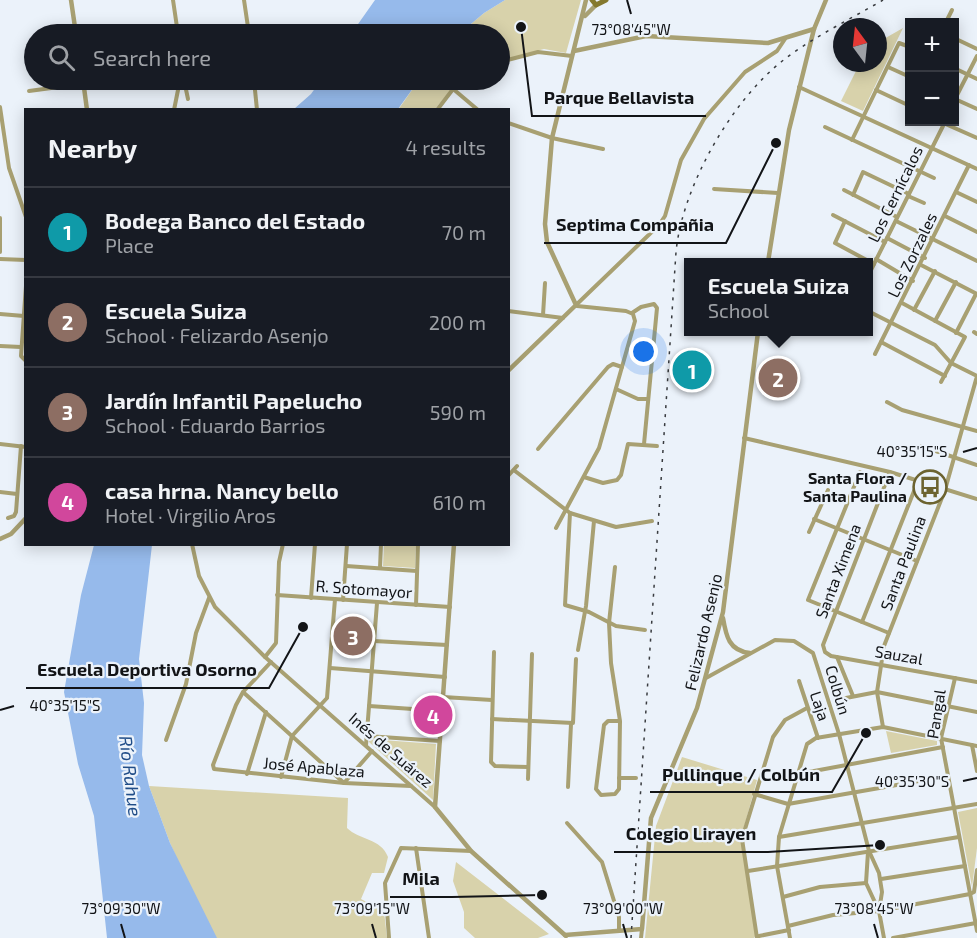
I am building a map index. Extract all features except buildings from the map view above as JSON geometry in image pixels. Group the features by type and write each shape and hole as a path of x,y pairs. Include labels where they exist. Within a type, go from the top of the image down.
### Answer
{"main road":[{"path":"594,2 606,0"}],"street":[{"path":"71,0 75,24"},
{"path":"173,0 177,24"},
{"path":"244,0 248,24"},
{"path":"576,305 545,230 552,138 583,22 586,0"},
{"path":"769,258 778,193 800,87 814,29 826,0"},
{"path":"583,22 594,2"},
{"path":"948,18 952,10"},
{"path":"510,59 538,52 574,54 640,36 760,43 785,39 814,29"},
{"path":"510,369 659,225 665,216 681,160 704,119 745,72 777,51 785,39"},
{"path":"959,40 977,49"},
{"path":"852,140 899,43 905,45"},
{"path":"959,92 977,56"},
{"path":"888,67 905,75"},
{"path":"959,70 977,79"},
{"path":"800,87 864,115 977,170"},
{"path":"84,90 87,108"},
{"path":"174,108 178,90"},
{"path":"186,90 188,99"},
{"path":"255,90 257,108"},
{"path":"438,108 452,90"},
{"path":"455,90 476,108"},
{"path":"876,90 905,104"},
{"path":"959,102 977,109"},
{"path":"0,107 9,168 24,211"},
{"path":"510,124 552,138 603,149"},
{"name":"Los Cernícalos","path":"873,266 941,126"},
{"path":"952,126 977,138"},
{"path":"825,127 934,178"},
{"name":"Los Zorzales","path":"874,354 925,258 969,165"},
{"path":"854,195 863,172 924,203"},
{"path":"714,189 778,193"},
{"path":"844,190 933,240 977,261"},
{"path":"956,192 977,202"},
{"path":"833,216 925,258"},
{"path":"945,216 977,232"},
{"path":"0,218 0,252"},
{"path":"845,221 835,243 867,258"},
{"path":"0,259 24,260"},
{"path":"875,262 913,281"},
{"path":"921,265 977,294 956,333"},
{"path":"914,310 935,271"},
{"path":"935,321 956,282"},
{"path":"543,315 545,283"},
{"path":"902,303 965,337 941,382"},
{"path":"576,305 632,313 649,304 657,307 644,444"},
{"path":"510,311 563,318"},
{"path":"556,528 567,512 599,448 634,321 632,313"},
{"path":"0,314 24,316 24,338 21,348 21,356 24,359"},
{"path":"873,314 935,345 951,363 977,376"},
{"name":"Felizardo Asenjo","path":"642,929 651,818 706,678 723,612 757,336"},
{"path":"881,342 945,375"},
{"path":"0,346 21,348"},
{"path":"537,449 609,366 622,367"},
{"name":"Santa Paulina","path":"883,727 877,692 889,633 945,490 977,376"},
{"path":"616,389 638,399 648,399"},
{"path":"887,402 902,410 977,431"},
{"path":"744,438 890,472 977,499"},
{"path":"584,477 601,483 617,480 621,475 626,445 631,442 657,446"},
{"path":"0,444 23,446 15,514 8,518"},
{"path":"921,446 977,465"},
{"path":"510,474 516,469 567,512 594,521 618,527 652,521"},
{"path":"860,472 808,600 889,633"},
{"name":"Santa Ximena","path":"836,656 827,654 823,645 890,472"},
{"path":"862,622 918,481"},
{"path":"809,532 828,490"},
{"path":"0,492 17,494"},
{"path":"567,512 563,601 568,607 584,610 609,623 645,630"},
{"path":"814,519 916,561"},
{"path":"1,538 11,534 24,520"},
{"path":"578,650 594,521"},
{"name":"Inés de Suárez","path":"192,546 199,576 209,597 235,628 435,807 471,852 566,937 642,929"},
{"path":"265,657 276,643 277,596 283,546"},
{"path":"311,598 315,546"},
{"path":"343,600 347,546"},
{"path":"380,568 381,546"},
{"path":"416,605 418,546"},
{"path":"435,807 454,546"},
{"path":"346,566 417,571"},
{"path":"615,567 609,623 611,663 620,721 620,778 616,794 597,793 604,725 608,721 620,721"},
{"name":"R. Sotomayor","path":"277,596 450,607"},
{"path":"166,740 186,684 196,633 209,597"},
{"path":"281,777 292,736 321,706 328,695 335,599"},
{"path":"366,746 376,602"},
{"path":"723,612 729,642 737,650 750,653"},
{"name":"Colbún","path":"706,678 766,643 780,639 794,641 810,650 815,658 839,735 869,851 881,879 879,911 884,938"},
{"path":"374,642 447,645"},
{"path":"494,652 491,762 495,766 528,767"},
{"path":"528,779 532,654"},
{"path":"836,656 849,692 853,696"},
{"name":"Sauzal","path":"836,656 977,682"},
{"path":"568,787 570,724 574,721 576,659"},
{"path":"271,662 243,692 344,783 372,751"},
{"path":"330,668 445,677"},
{"name":"Pangal","path":"955,678 941,738 977,932"},
{"name":"Laja","path":"799,681 818,738"},
{"name":"José Apablaza","path":"243,692 213,765 214,769 344,783 412,786"},
{"path":"846,698 877,692 977,712"},
{"path":"443,697 492,700"},
{"path":"369,706 442,711"},
{"path":"807,708 778,726 754,795 742,839 758,937 833,915 879,911 970,894 974,892 977,870"},
{"path":"247,774 266,712"},
{"path":"492,719 570,724"},
{"path":"790,938 777,866 778,837 806,746 811,740 883,727 975,745 977,771"},
{"path":"367,736 440,741"},
{"path":"798,774 943,747"},
{"path":"754,795 788,804 948,776"},
{"path":"620,778 636,778"},
{"path":"778,837 977,804"},
{"path":"567,823 602,862 619,917 619,930"},
{"path":"748,871 959,837"},
{"path":"388,938 385,883 401,848 471,852"},
{"path":"416,848 429,938"},
{"name":"Colbún","path":"869,851 866,883 879,911"},
{"path":"881,879 965,866"},
{"path":"783,897 820,887 866,883"},
{"path":"893,938 976,923"},
{"path":"641,938 642,929"},
{"path":"603,938 605,932"}],"shaded area":[{"path":"505,0 581,0 566,53 544,49 510,58 510,24 471,24"},
{"path":"903,28 887,61 887,37"},
{"path":"856,72 882,72 863,111 841,101"},
{"path":"412,90 451,90 436,108 399,108"},
{"path":"384,546 416,546 415,568 383,566"},
{"path":"886,731 937,741 937,745 891,753"},
{"path":"369,739 436,744 433,800 369,742"},
{"path":"682,757 757,780 741,838 756,935 754,938 645,938 656,826"},
{"path":"149,786 348,798 347,828 380,846 388,857 384,873 372,873 361,899 384,911 387,938 212,938 170,843"},
{"path":"977,808 977,848 972,887 958,812"},
{"path":"456,862 549,934 538,938 475,938 464,928 464,912 453,881"}],"water":[{"path":"375,0 505,0 471,24 358,24"},
{"path":"314,90 412,90 399,108 295,108"},
{"name":"Río Rahue","path":"94,546 152,546 139,659 144,703 142,755 149,786 170,843 217,938 107,938 94,816 78,764 64,692 81,595"}],"railway":[{"path":"631,938 676,252 680,227 698,175 712,148 727,123 762,79 805,45 883,0"}],"place":[{"name":"Parque Bellavista","path":"521,27"},
{"name":"Septima Compañia","path":"776,143"},
{"name":"Bodega Banco del Estado","path":"692,370"},
{"name":"Escuela Suiza","path":"778,378"},
{"name":"Santa Flora / Santa Paulina","path":"930,487"},
{"name":"Escuela Deportiva Osorno","path":"303,627"},
{"name":"Jardín Infantil Papelucho","path":"353,636"},
{"name":"casa hrna. Nancy bello","path":"433,715"},
{"name":"Pullinque / Colbún","path":"866,733"},
{"name":"Colegio Lirayen","path":"880,845"},
{"name":"Mila","path":"542,895"}]}
